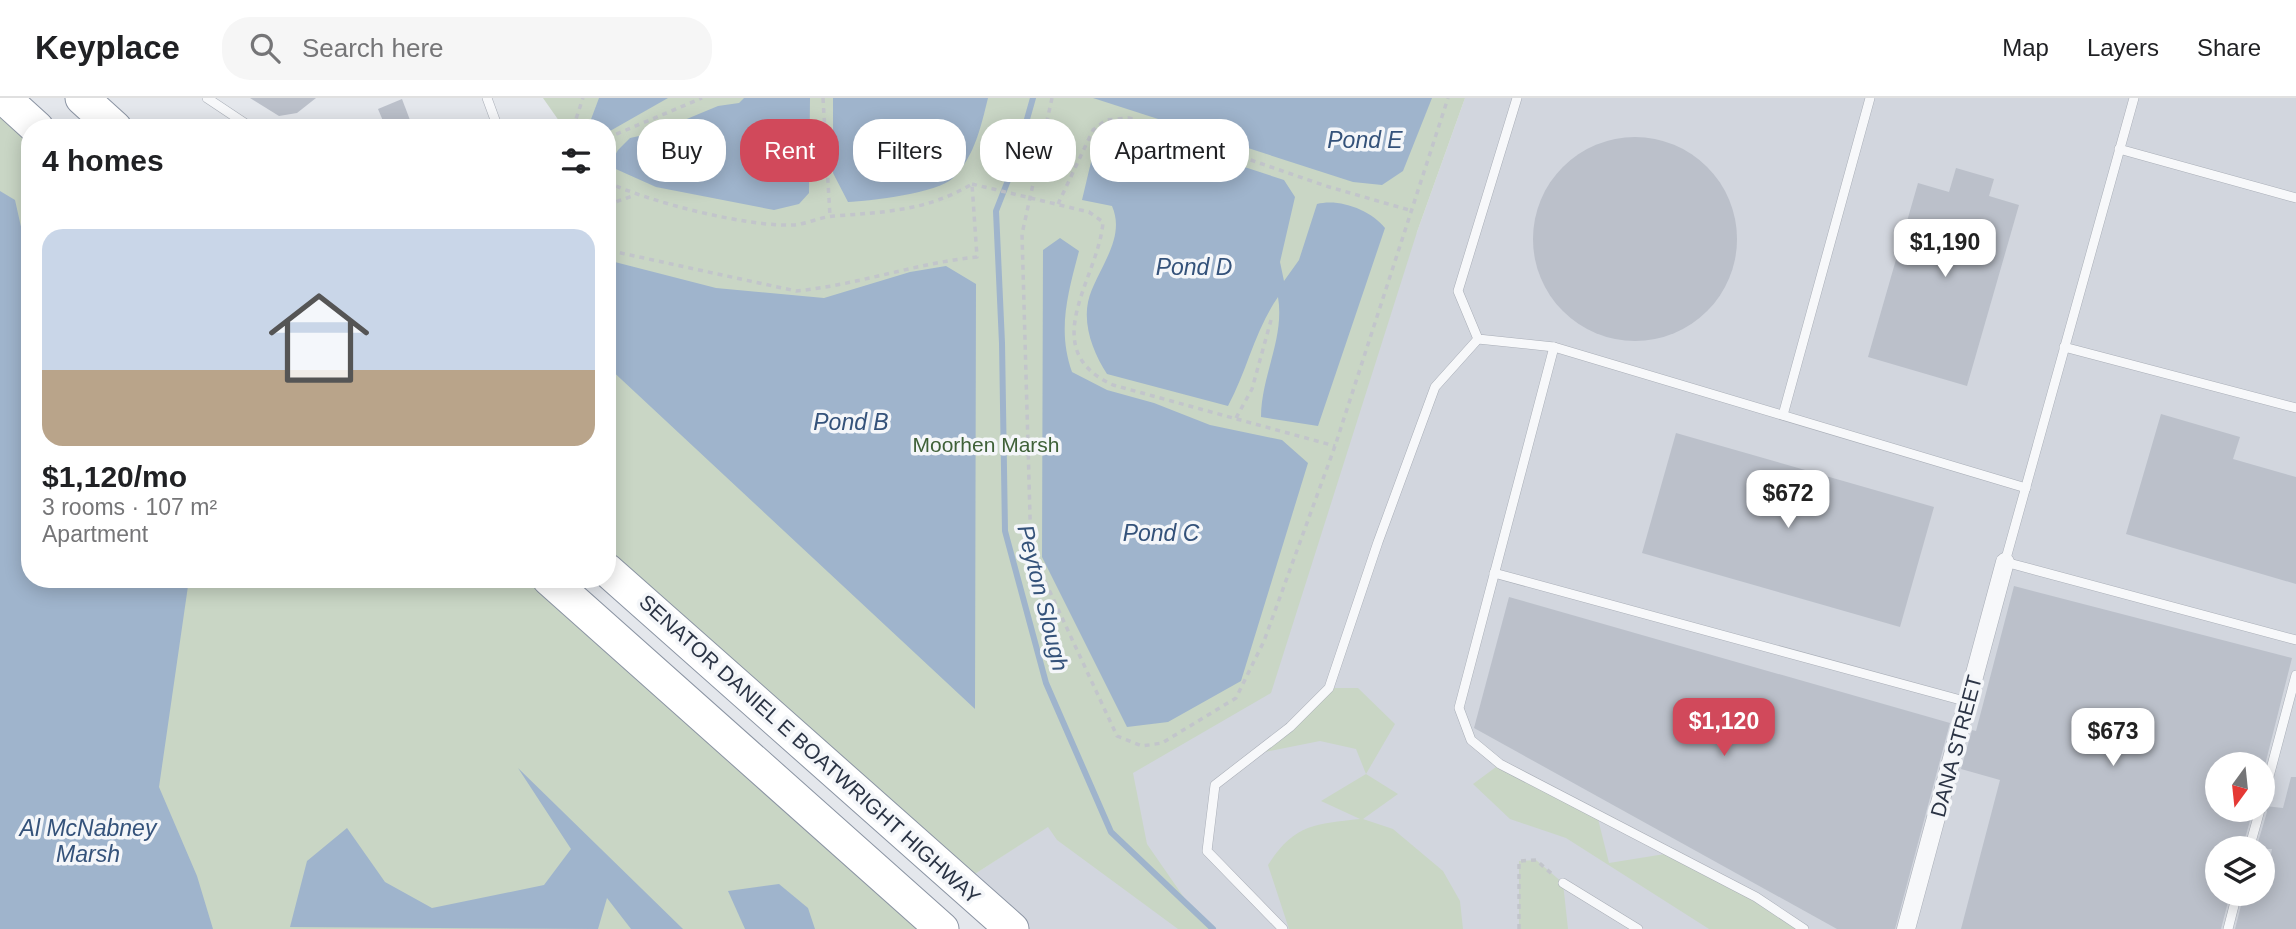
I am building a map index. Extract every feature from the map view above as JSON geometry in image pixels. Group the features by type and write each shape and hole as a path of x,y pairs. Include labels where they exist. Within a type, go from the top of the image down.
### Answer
{"highway":[{"path":"4,98 27,119"},
{"path":"82,98 105,119"},
{"name":"SENATOR DANIEL E BOATWRIGHT HIGHWAY","path":"616,578 1012,929"},
{"path":"559,588 942,929"}],"street":[{"name":"DANA STREET","path":"1906,929 2005,562"}],"lane":[{"path":"207,98 238,119"},
{"path":"487,98 495,119"},
{"path":"1478,339 1458,291 1517,98"},
{"path":"1783,415 1870,98"},
{"path":"2134,98 2005,562 2296,640"},
{"path":"2119,149 2296,198"},
{"path":"1478,339 1554,347 2026,488"},
{"path":"1283,929 1207,851 1215,785 1290,727 1329,688 1378,542 1435,387 1478,339"},
{"path":"1554,347 1459,708 1471,740 1500,764 1756,897 1804,929"},
{"path":"2064,347 2296,408"},
{"path":"1494,573 1968,702"},
{"path":"2275,754 2296,675"},
{"path":"1563,883 1638,929"},
{"path":"2228,929 2234,906"}],"path":[{"path":"576,119 583,98"},
{"path":"616,134 702,98"},
{"path":"823,98 830,216"},
{"path":"1052,98 1022,234 1031,551 1117,736 1142,746 1162,743 1236,698 1264,641 1335,446 1409,210 1448,98"},
{"path":"1058,204 1093,130 1106,120 1129,118 1326,186 1409,210"},
{"path":"616,252 796,291 826,288 945,260 978,257 972,184"},
{"path":"616,186 635,195 766,224 795,225 830,216 884,213 915,207 946,200 972,184 1089,212 1103,222 1101,243 1076,309 1077,354 1083,367 1113,385 1335,446"},
{"path":"616,202 635,195"},
{"path":"1236,418 1252,389 1270,320"},
{"path":"1519,929 1519,861 1536,860 1563,883"}],"shaded area":[{"path":"1465,98 2296,98 2296,929 1012,929 961,883 1102,791 1417,232"}],"green space":[{"path":"0,98 21,119 21,588 559,588 942,929 0,929"},
{"name":"Moorhen Marsh","path":"543,98 1465,98 1417,232 1271,693 1133,773 1147,844 1194,912 1213,929 1178,929 1057,840 1048,827 961,883 616,578 616,119 558,119"},
{"path":"1329,688 1358,688 1395,724 1366,774 1356,749 1320,741 1255,754"},
{"path":"1500,764 1597,815 1609,863 1671,853 1804,929 1709,929 1566,838 1510,819 1473,784"},
{"path":"1366,774 1398,794 1363,819 1393,829 1443,871 1460,901 1463,929 1289,929 1268,865 1287,841 1307,828 1360,819 1321,801"},
{"path":"1536,860 1563,883 1568,929 1519,929 1519,861"}],"water":[{"path":"599,98 668,98 616,128 616,119 591,119"},
{"path":"744,98 810,98 810,119 740,119 740,182 809,182 809,193 799,204 774,210 656,187 645,182 726,182 726,119 687,119 718,106 739,103"},
{"path":"833,98 988,98 983,119 980,119 980,130 966,162 966,119 853,119 853,182 947,182 919,192 887,198 848,202 838,182 839,119 833,119"},
{"name":"Pond E","path":"1093,98 1432,98 1403,171 1382,185 1353,182 1249,148 1249,119 1158,119"},
{"path":"637,136 637,179 616,169 616,154 630,138"},
{"name":"Pond D","path":"1090,166 1090,182 1249,182 1249,169 1284,180 1295,197 1280,262 1284,281 1299,260 1317,204 1344,204 1363,211 1379,222 1385,228 1318,426 1261,417 1276,342 1278,297 1263,323 1228,406 1107,374 1091,340 1087,311 1092,290 1113,243 1116,219 1112,206 1082,200"},
{"name":"Al McNabney Marsh","path":"0,191 15,200 21,227 21,588 188,588 159,787 197,876 213,929 0,929"},
{"name":"Pond C","path":"1060,238 1079,251 1068,297 1065,326 1065,341 1072,372 1107,390 1154,403 1210,425 1282,440 1308,463 1241,681 1168,722 1127,727 1042,557 1043,250"},
{"name":"Pond B","path":"616,262 716,288 824,298 910,272 946,266 976,284 975,709 616,374"},
{"path":"518,768 683,929 631,929 607,898 598,929 290,927 307,861 347,828 385,882 432,908 544,885 571,849"},
{"path":"779,884 808,908 815,929 745,929 728,891"}],"building":[{"path":"250,98 316,98 297,113 279,116"},
{"path":"402,99 410,119 382,119 378,109"},
{"path":"1635,137 1674,145 1707,167 1729,200 1737,239 1729,278 1707,311 1674,333 1635,341 1596,333 1563,311 1541,278 1533,239 1541,200 1563,167 1596,145"},
{"path":"1956,168 1994,179 1989,196 2019,205 1967,386 1868,357 1918,183 1949,192"},
{"path":"2161,414 2240,437 2233,459 2296,477 2296,584 2126,534"},
{"path":"1676,433 1934,507 1900,627 1642,553"},
{"path":"2014,586 2292,658 2268,752 2205,752 2205,822 2250,822 2246,836 2205,836 2205,906 2227,906 2221,929 1961,929 2000,780 1961,769 1972,730 1976,731"},
{"path":"1509,597 1950,723 1895,929 1837,929 1474,728"},
{"path":"2291,777 2296,777 2296,929 2235,929 2241,906 2275,906 2275,836 2260,836 2264,822 2275,822 2275,807 2283,808"}],"waterway":[{"name":"Peyton Slough","path":"1033,98 1014,165 996,211 1002,343 1005,531 1046,683 1111,832 1213,929"}]}
